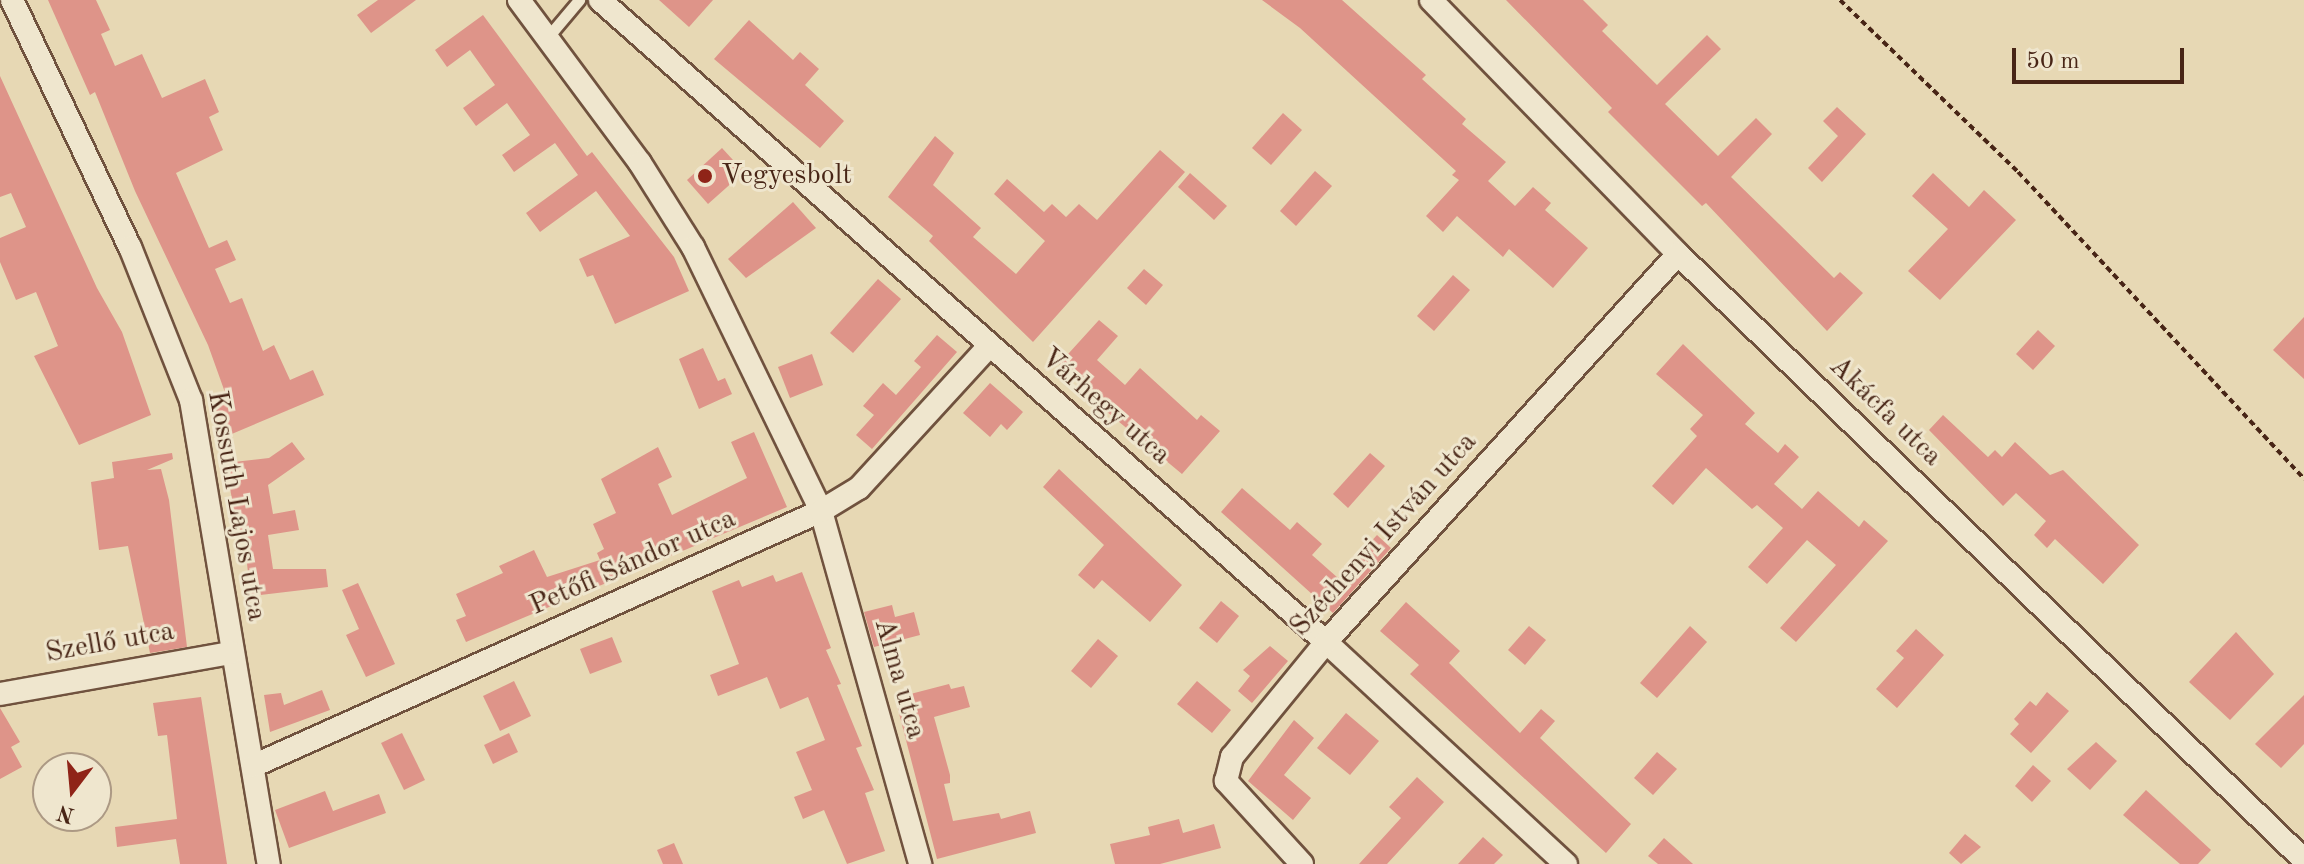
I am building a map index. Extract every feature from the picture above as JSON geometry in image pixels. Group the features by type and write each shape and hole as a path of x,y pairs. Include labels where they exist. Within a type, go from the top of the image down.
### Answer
{"street":[{"name":"Kossuth Lajos utca","path":"12,0 130,247 191,400 231,653 269,864"},
{"path":"519,0 640,163 693,247 821,511"},
{"name":"Várhegy utca","path":"600,0 1326,642 1566,864"},
{"name":"Akácfa utca","path":"1431,0 1678,254 2304,860"},
{"name":"Széchenyi István utca","path":"1302,864 1226,781 1232,757 1326,642 1678,254"},
{"name":"Petőfi Sándor utca","path":"253,766 821,511 859,488 989,346"},
{"name":"Alma utca","path":"821,511 920,864"},
{"name":"Szellő utca","path":"0,694 231,653"}],"lane":[{"path":"547,38 579,0"}],"path":[{"path":"1840,0 2018,172 2304,479"}],"building":[{"path":"48,0 96,0 110,30 101,34 115,66 142,54 162,98 205,79 219,112 209,117 223,150 176,173 209,248 227,240 236,260 215,269 230,303 242,298 263,351 274,345 290,380 313,370 324,395 227,436 213,403 227,398 208,345 135,191 95,92 90,95"},
{"path":"378,0 416,0 371,33 357,15"},
{"path":"659,0 713,0 689,27"},
{"path":"1262,0 1342,0 1426,75 1422,79 1466,119 1462,124 1506,162 1488,181 1515,206 1533,187 1551,203 1545,210 1588,248 1553,288 1509,249 1503,257 1457,216 1443,232 1426,216 1459,180 1452,175 1456,171 1300,28"},
{"path":"1506,0 1583,0 1608,25 1602,31 1657,85 1707,35 1721,49 1665,104 1718,156 1756,118 1772,134 1731,177 1834,278 1840,272 1863,293 1827,331 1706,203 1702,206 1608,112 1612,108"},
{"path":"483,15 587,156 592,152 674,257 689,291 615,324 593,275 587,277 579,259 630,236 596,191 540,232 526,213 578,175 555,143 514,172 502,155 530,135 507,103 476,126 463,108 495,85 470,50 447,67 435,50"},
{"path":"749,20 793,60 800,52 819,69 805,85 844,121 820,148 714,59"},
{"path":"0,76 97,288 122,332 151,415 79,445 34,356 58,346 36,292 16,300 0,262 0,238 26,227 11,193 0,197"},
{"path":"1837,107 1866,134 1822,182 1808,168 1838,136 1823,121"},
{"path":"1283,113 1302,130 1271,165 1252,148"},
{"path":"935,136 954,153 933,185 981,228 973,237 1016,274 1045,241 994,194 1007,179 1044,212 1052,204 1066,217 1079,204 1097,220 1160,150 1185,172 1033,342 929,241 933,236 888,197"},
{"path":"722,148 744,172 708,204 687,180"},
{"path":"1315,171 1332,186 1296,226 1280,211"},
{"path":"1190,173 1227,206 1214,220 1178,187"},
{"path":"1933,173 1969,207 1984,190 2016,220 1940,300 1908,271 1948,229 1912,196"},
{"path":"793,202 816,228 746,278 728,259"},
{"path":"1144,269 1163,285 1146,305 1127,288"},
{"path":"1453,275 1470,290 1434,331 1417,316"},
{"path":"878,279 901,299 853,353 830,333"},
{"path":"2304,317 2304,379 2273,350"},
{"path":"1099,320 1118,336 1097,360 1125,385 1140,368 1197,420 1201,415 1220,431 1182,474 1089,397 1092,393 1059,364"},
{"path":"2038,330 2055,346 2033,370 2016,354"},
{"path":"937,335 957,352 872,449 856,435 874,415 863,406 883,383 896,395 921,367 914,361"},
{"path":"1683,344 1755,413 1745,424 1778,453 1785,444 1799,457 1774,484 1802,509 1818,491 1859,527 1864,520 1888,541 1796,642 1780,628 1836,565 1807,540 1767,584 1748,567 1783,528 1757,505 1752,509 1706,468 1673,505 1652,486 1697,436 1690,429 1703,415 1656,374"},
{"path":"703,348 718,381 725,378 732,394 699,409 679,359"},
{"path":"812,354 823,385 790,398 778,367"},
{"path":"990,383 1023,412 1007,430 1001,424 990,437 963,413"},
{"path":"1943,415 1988,457 1995,450 2002,457 2015,442 2050,475 2063,470 2139,545 2103,584 2055,539 2047,548 2034,535 2046,521 2016,493 2003,506 1929,430"},
{"path":"754,432 787,507 466,642 456,620 466,616 456,594 503,573 499,566 534,550 547,577 600,560 597,553 604,549 593,524 616,513 601,479 658,447 672,477 658,484 672,515 747,478 731,442"},
{"path":"292,442 305,459 268,485 273,514 295,510 299,530 268,535 273,569 326,569 328,587 251,596 244,540 240,540 225,463 269,458"},
{"path":"172,453 173,459 147,470 161,469 169,500 187,647 150,653 128,546 99,550 91,482 114,478 112,462"},
{"path":"1370,453 1385,466 1348,508 1333,494"},
{"path":"1059,469 1182,585 1150,622 1102,580 1094,589 1078,575 1104,545 1043,487"},
{"path":"1242,488 1290,530 1297,522 1322,544 1312,555 1338,578 1377,535 1391,548 1333,613 1221,512"},
{"path":"802,572 831,648 826,650 841,684 837,685 862,746 856,748 874,790 865,793 885,851 847,864 824,810 803,819 794,797 812,790 796,752 825,740 808,697 780,709 767,677 718,696 710,675 739,664 712,591 739,580 742,587 773,575 776,582"},
{"path":"358,583 395,664 366,677 346,635 359,629 342,590"},
{"path":"1221,601 1239,616 1217,643 1199,628"},
{"path":"1406,602 1460,651 1449,663 1520,733 1541,709 1555,721 1540,738 1631,824 1606,853 1410,674 1419,665 1380,631"},
{"path":"892,605 895,617 914,612 920,635 874,647 864,612"},
{"path":"1529,626 1546,640 1525,665 1508,650"},
{"path":"1690,626 1707,642 1657,698 1640,683"},
{"path":"1916,629 1944,655 1897,708 1876,689 1904,658 1896,651"},
{"path":"2236,632 2274,674 2230,720 2189,682"},
{"path":"612,637 622,662 590,674 580,649"},
{"path":"1098,639 1118,656 1091,688 1071,671"},
{"path":"1270,646 1288,661 1252,703 1238,691 1250,676 1243,670"},
{"path":"514,681 531,716 500,731 483,696"},
{"path":"1197,681 1231,710 1212,733 1177,704"},
{"path":"949,684 951,689 964,686 970,707 934,717 950,775 950,783 944,784 953,821 999,813 1001,819 1030,811 1036,833 937,859 895,698"},
{"path":"322,690 330,710 270,732 264,695 281,693 284,705"},
{"path":"2047,692 2069,711 2031,753 2010,734 2019,724 2014,719 2030,701 2036,706"},
{"path":"2304,695 2304,744 2281,768 2255,744"},
{"path":"201,697 227,864 180,864 176,839 117,847 115,827 177,819 167,735 158,736 153,703"},
{"path":"0,708 20,742 11,747 22,767 0,779"},
{"path":"1346,713 1379,741 1350,775 1317,748"},
{"path":"1294,720 1314,738 1284,775 1311,798 1293,820 1248,781"},
{"path":"402,733 425,780 404,790 381,743"},
{"path":"509,733 518,752 493,764 484,745"},
{"path":"2096,742 2117,761 2090,790 2067,769"},
{"path":"1657,752 1677,769 1653,795 1634,778"},
{"path":"2033,765 2051,781 2032,802 2015,786"},
{"path":"1417,777 1444,802 1387,864 1359,864 1401,818 1389,807"},
{"path":"2146,790 2211,850 2198,864 2180,864 2123,815"},
{"path":"325,791 333,811 379,794 386,813 289,848 275,810"},
{"path":"1179,819 1183,833 1214,824 1221,848 1160,864 1115,864 1110,844 1150,835 1148,827"},
{"path":"1965,834 1981,847 1961,864 1949,853"},
{"path":"1483,837 1503,855 1494,864 1458,864"},
{"path":"1664,838 1693,864 1658,864 1648,856"},
{"path":"674,843 683,864 663,864 657,850"}],"place":[{"name":"Vegyesbolt","path":"705,176"}]}
